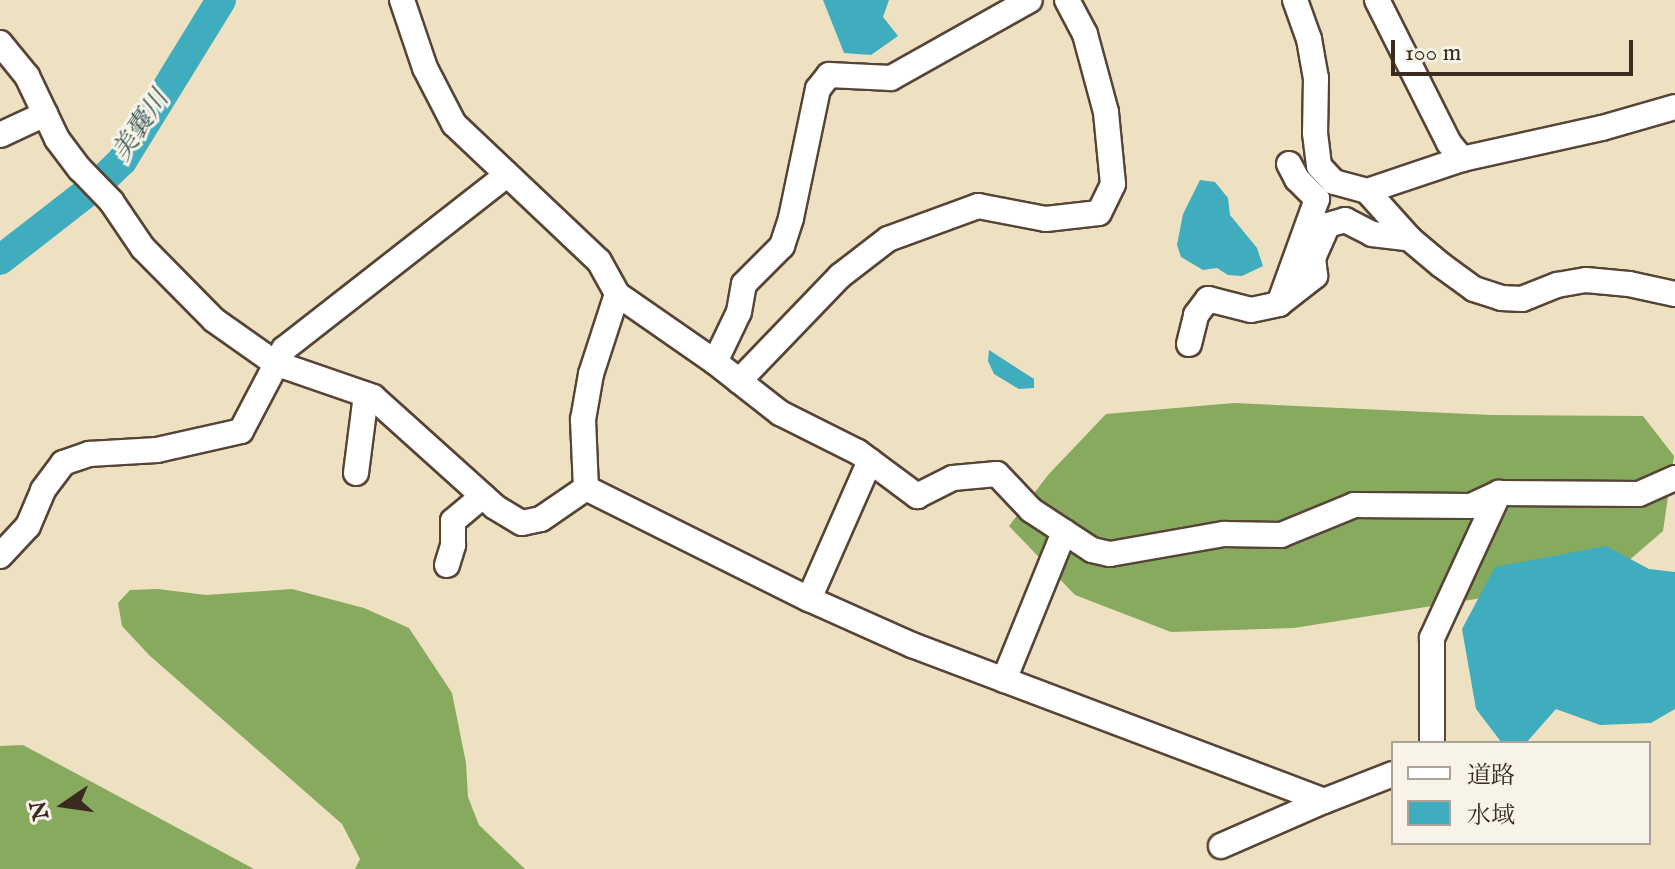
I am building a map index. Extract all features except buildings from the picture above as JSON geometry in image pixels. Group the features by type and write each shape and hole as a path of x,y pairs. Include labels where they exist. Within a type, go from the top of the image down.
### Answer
{"street":[{"path":"402,0 425,68 454,124 599,261 617,294 715,362 780,413 870,461 917,496 953,478 997,474 1031,510 1092,550 1110,554 1224,534 1281,535 1354,505 1471,506 1499,493 1639,494 1675,478"},
{"path":"715,362 739,312 744,284 782,246 791,218 818,89 829,75 891,78 1030,0"},
{"path":"739,381 840,276 888,239 978,206 1046,219 1099,213 1113,184 1106,112 1085,34 1067,0"},
{"path":"1295,0 1309,39 1316,78 1315,133 1319,166 1334,182 1375,198 1410,239 1474,289 1501,298 1522,299 1557,285 1586,280 1629,284 1675,294"},
{"path":"1377,0 1449,143 1462,159"},
{"path":"0,43 27,76 57,139 80,169 111,201 143,248 214,320 275,363 366,395 422,438 483,496 522,523 541,519 586,488"},
{"path":"1289,164 1297,179 1317,199 1375,198 1462,159 1602,128 1675,107"},
{"path":"0,135 45,114"},
{"path":"0,556 28,526 43,490 63,463 89,454 157,450 241,431 284,349 507,175"},
{"path":"1279,304 1317,199"},
{"path":"1189,344 1196,315 1208,299 1251,310 1279,304 1325,281 1313,258 1328,225 1345,220 1372,234 1410,239"},
{"path":"586,488 583,420 591,374 617,294"},
{"path":"356,473 366,395"},
{"path":"115,470 157,450"},
{"path":"809,599 870,461"},
{"path":"586,488 809,599 912,645 1324,801"},
{"path":"1432,741 1432,638 1499,493"},
{"path":"447,565 453,545 453,521 483,496"},
{"path":"1004,680 1064,532"},
{"path":"1221,846 1391,775"}],"green space":[{"path":"1234,403 1491,415 1643,416 1674,456 1663,531 1626,563 1538,589 1294,628 1171,632 1075,595 1009,526 1048,475 1106,414"},
{"path":"158,589 206,595 292,589 364,608 409,628 452,693 466,763 468,797 479,825 525,869 355,869 360,859 342,824 149,655 122,626 118,603 130,590"},
{"path":"23,745 254,869 0,869 0,746"}],"water":[{"path":"823,0 889,0 883,17 898,36 871,55 844,53"},
{"path":"1200,180 1215,182 1228,198 1230,215 1257,248 1263,266 1242,276 1228,275 1217,268 1203,270 1181,257 1177,245 1183,214"},
{"path":"989,350 1034,379 1034,388 1019,389 994,374 988,361"},
{"path":"1606,546 1649,569 1675,572 1675,709 1651,723 1600,725 1556,709 1528,741 1500,741 1476,709 1462,629 1495,567"}],"waterway":[{"name":"美嚢川","path":"0,260 99,183 122,161 221,0"}]}
